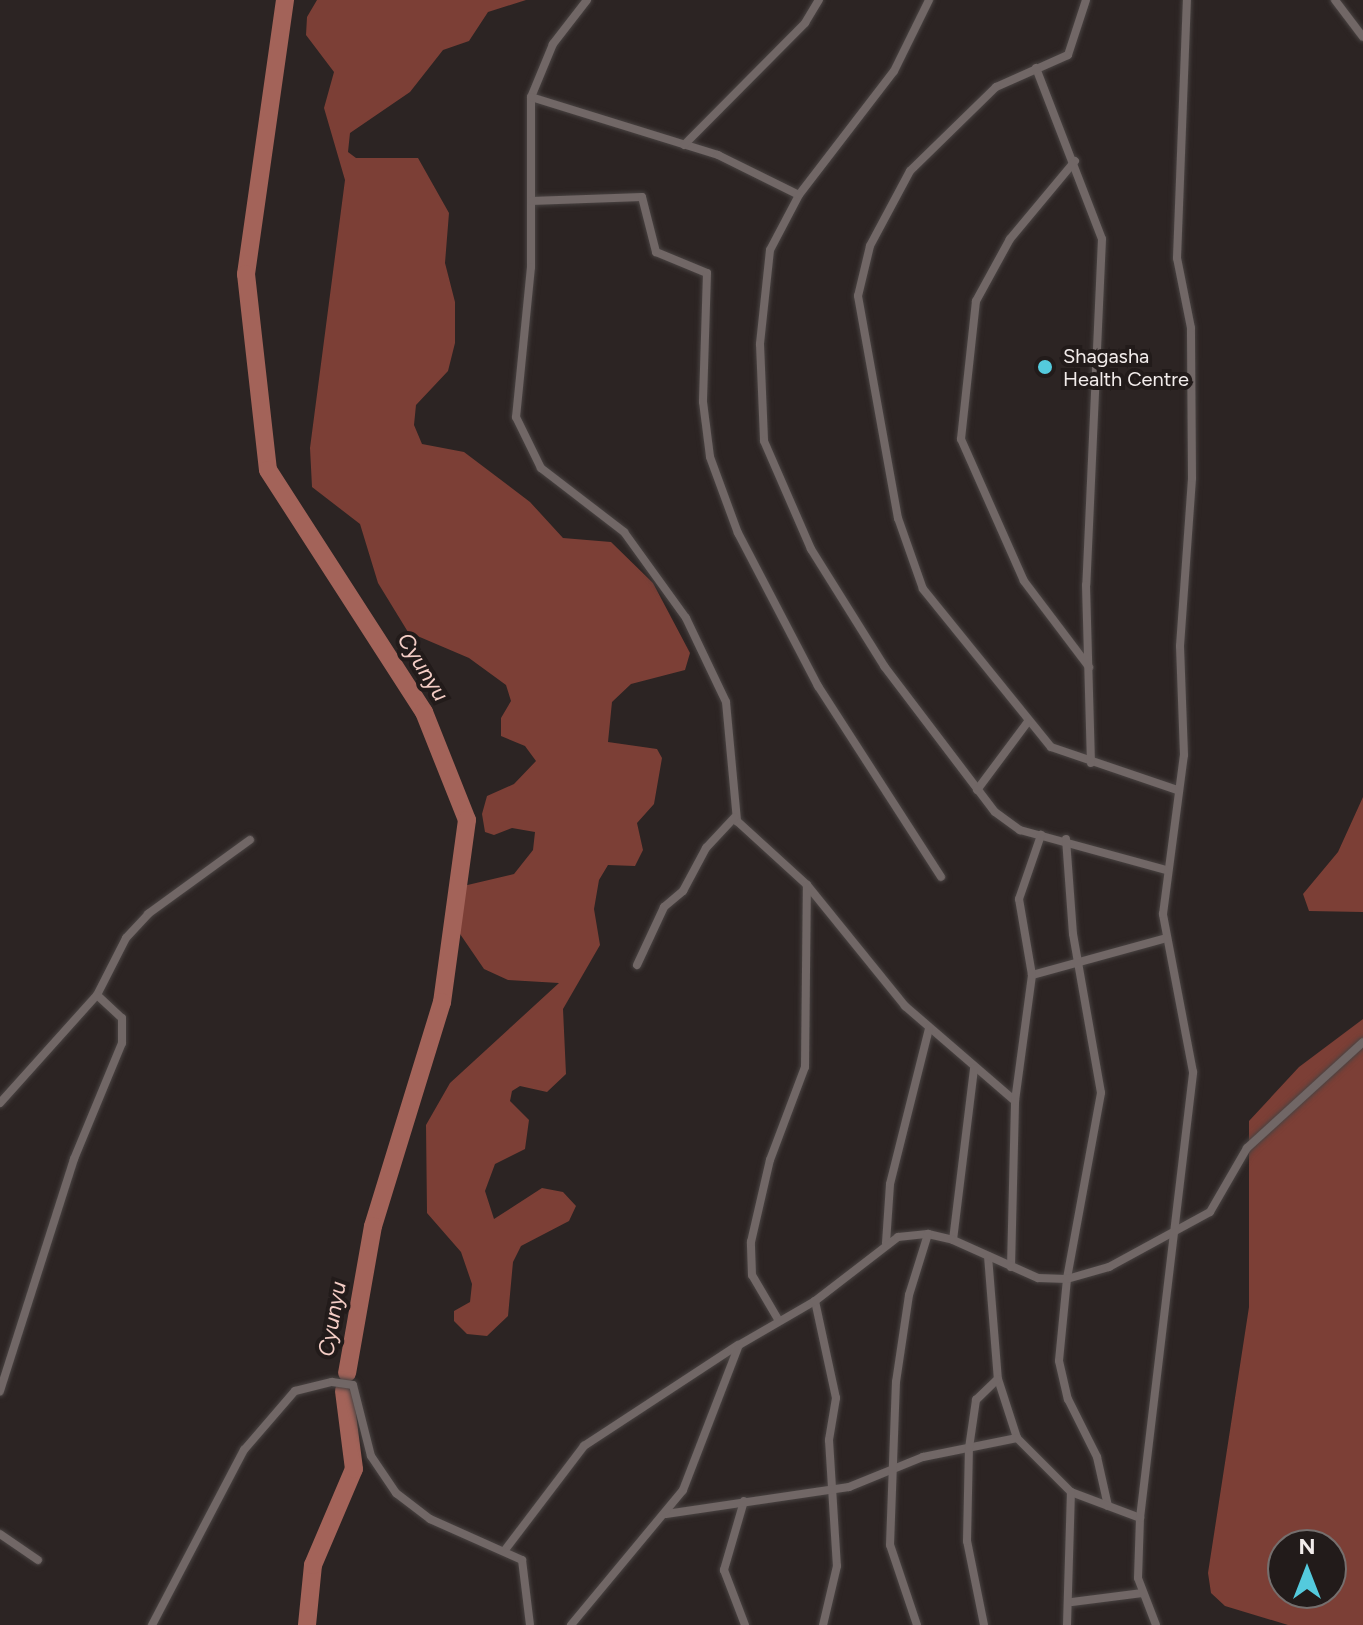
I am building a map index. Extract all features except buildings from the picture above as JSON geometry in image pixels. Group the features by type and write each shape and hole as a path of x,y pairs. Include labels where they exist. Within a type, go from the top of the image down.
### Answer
{"street":[{"path":"587,0 553,44 531,97 531,267 516,417 541,468 624,532 686,618 726,702 735,817 807,885 877,975 929,1029 1015,1101"},
{"path":"684,145 805,23 819,0"},
{"path":"929,0 894,71 799,195 765,265 764,441 811,549 884,666 977,790 1007,822 1041,835 1066,839 1166,870"},
{"path":"1086,0 1069,53 1036,68 964,112 910,171 858,280 898,518 918,576 953,632 1027,723 1051,747 1177,790"},
{"path":"1156,1625 1142,1593 1140,1518 1193,1072 1166,938 1166,870 1185,742 1180,646 1192,478 1190,318 1177,258 1187,0"},
{"path":"1335,0 1363,37"},
{"path":"1036,68 1075,161 1102,239 1086,585 1091,763"},
{"path":"531,97 684,145 799,195"},
{"path":"1075,161 1010,239 976,301 961,439 1024,581 1090,669"},
{"path":"531,201 642,197 656,252 707,273 703,402 710,457 738,533 818,686 941,877"},
{"path":"977,790 1027,723"},
{"path":"637,965 664,907 683,891 706,848 735,817"},
{"path":"1011,1267 1015,1101 1032,975 1019,899 1041,835"},
{"path":"1066,839 1073,934 1081,960 1101,1093 1058,1345 1062,1382 1097,1457 1108,1506"},
{"path":"0,1103 97,995 126,938 148,914 209,875 250,840"},
{"path":"779,1321 752,1275 751,1242 770,1160 805,1067 807,885"},
{"path":"1032,975 1166,938"},
{"path":"0,1391 69,1172 125,1031 122,1018 97,995"},
{"path":"886,1243 890,1184 929,1029"},
{"path":"505,1550 584,1446 739,1345 815,1301 886,1243 928,1234 953,1240 1038,1278 1067,1279 1109,1267 1210,1212 1247,1148 1363,1042"},
{"path":"953,1240 974,1068"},
{"path":"917,1625 891,1553 896,1465 896,1382 909,1295 928,1234"},
{"path":"988,1256 998,1379 1017,1438 1071,1492 1140,1518"},
{"path":"815,1301 836,1398 829,1440 837,1490 837,1566 823,1625"},
{"path":"571,1625 683,1490 739,1345"},
{"path":"984,1625 967,1541 969,1448 976,1400 998,1379"},
{"path":"152,1625 244,1450 295,1391 316,1382 353,1385 371,1456 396,1493 430,1519 522,1560 527,1574 530,1625"},
{"path":"665,1515 744,1501 837,1490 896,1465 1017,1438"},
{"path":"1067,1625 1072,1602 1071,1492"},
{"path":"744,1501 724,1570 745,1625"},
{"path":"0,1534 38,1560"},
{"path":"1072,1602 1142,1593"}],"shaded area":[{"path":"317,0 526,0 488,12 469,41 443,50 410,92 350,133 348,152 356,158 418,158 449,213 445,263 455,302 455,343 448,371 416,405 414,425 422,444 464,452 530,502 563,538 611,542 653,583 690,653 685,670 631,684 612,702 608,742 657,749 662,758 654,804 637,823 643,850 635,866 608,865 599,880 594,909 600,945 563,1009 566,1074 547,1092 520,1086 512,1091 510,1101 529,1120 525,1149 495,1164 485,1191 494,1219 542,1188 563,1192 576,1206 569,1221 521,1246 513,1262 508,1316 487,1336 467,1334 454,1321 454,1311 470,1302 472,1284 461,1252 427,1213 426,1125 450,1083 559,983 508,980 484,969 458,931 448,902 459,887 514,874 533,850 535,832 512,828 494,835 485,832 482,814 487,796 514,784 536,761 525,746 501,736 501,718 511,701 506,685 469,658 408,632 378,583 360,524 312,487 310,448 345,180 324,108 334,72 306,35 307,17"},
{"path":"1363,797 1363,912 1309,911 1303,894 1338,852"},
{"path":"1363,1019 1363,1625 1288,1625 1225,1606 1211,1593 1208,1573 1249,1307 1249,1121 1299,1067"}],"waterway":[{"name":"Cyunyu","path":"285,0 246,274 268,470 424,712 467,820 442,1002 373,1226 347,1373"},
{"name":"Cyunyu","path":"307,1625 313,1565 354,1469 344,1391"}],"place":[{"name":"Shagasha Health Centre","path":"1045,367"}]}
